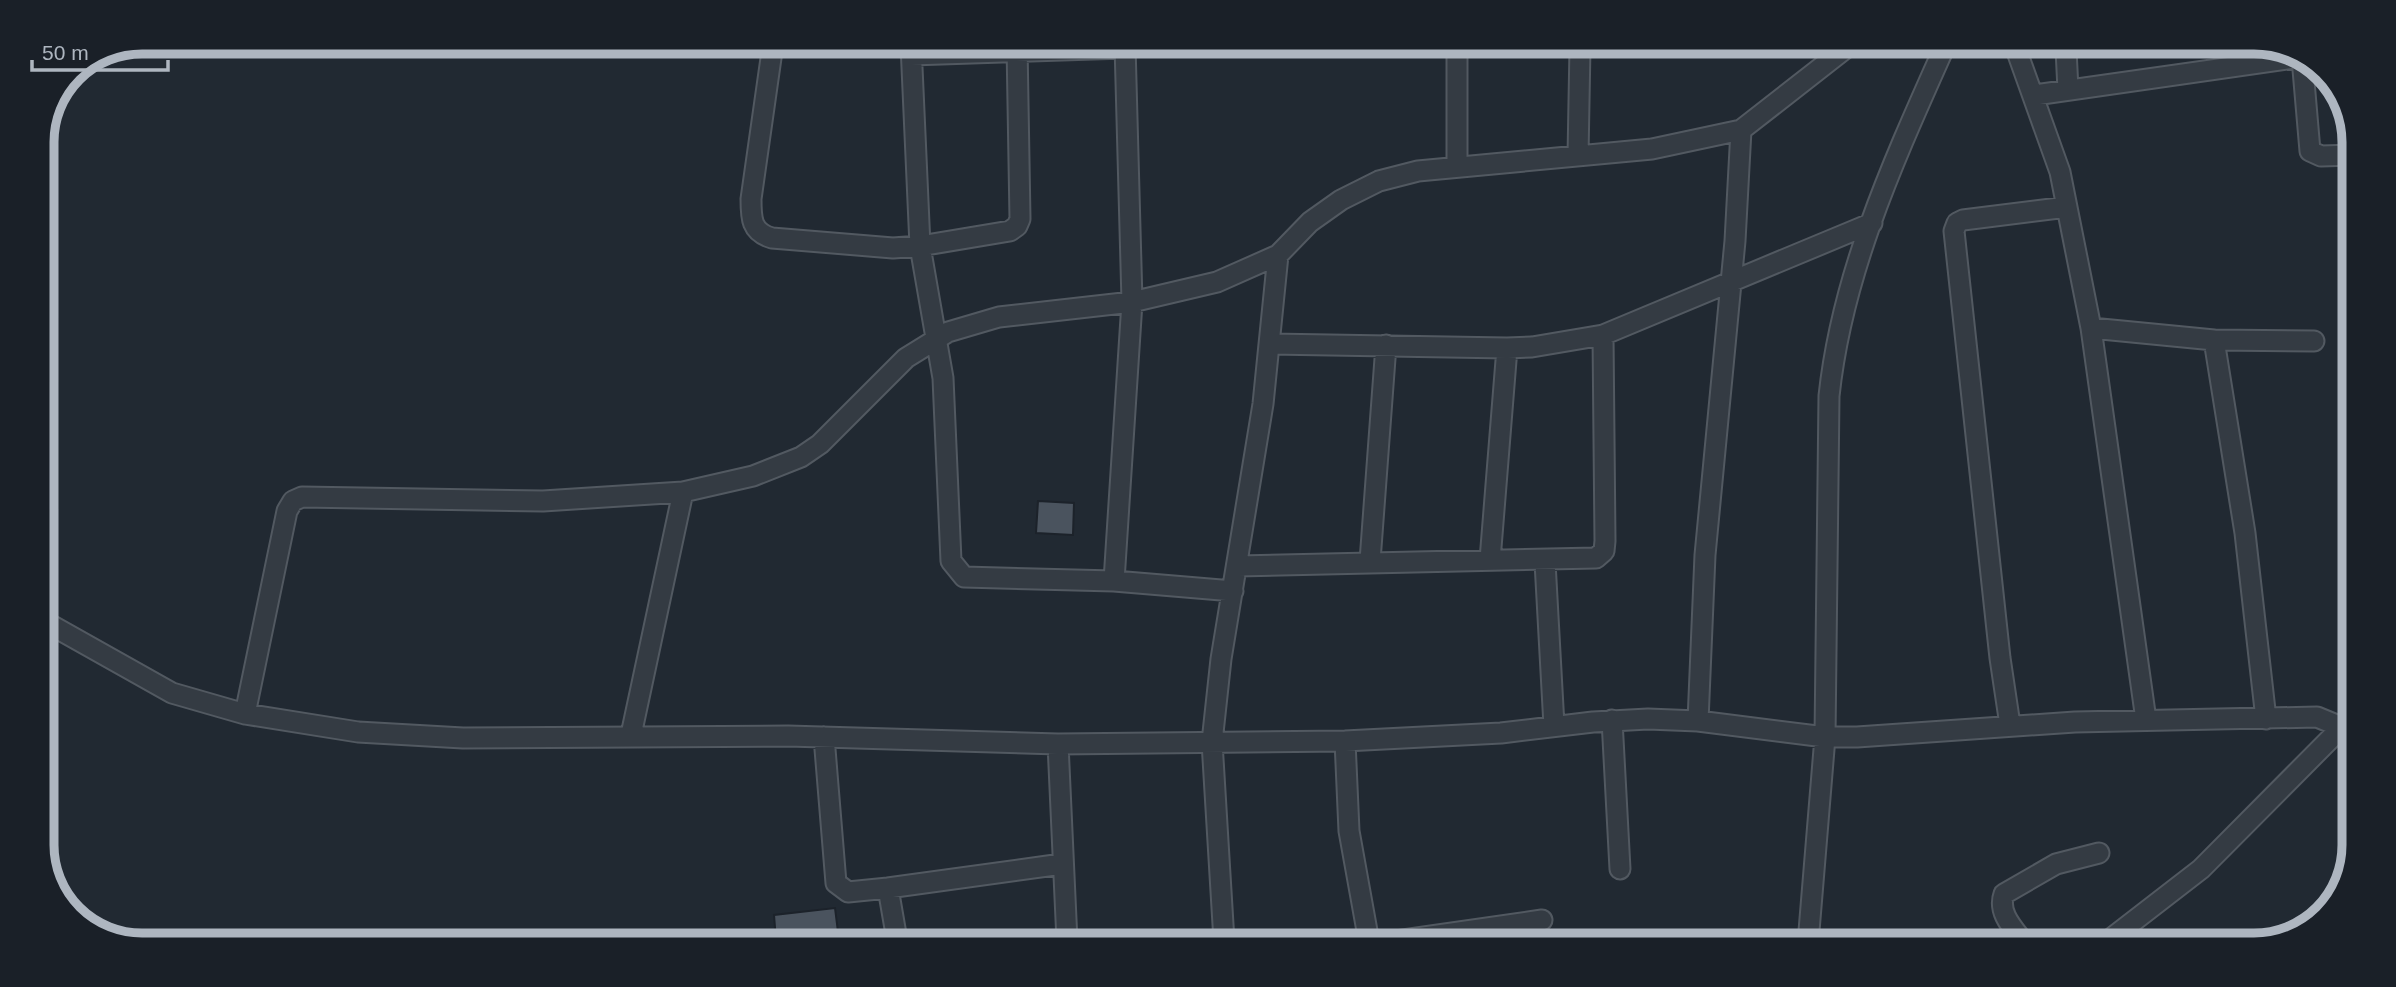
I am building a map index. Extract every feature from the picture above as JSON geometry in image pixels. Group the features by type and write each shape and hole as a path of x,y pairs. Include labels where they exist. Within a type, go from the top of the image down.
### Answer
{"street":[{"path":"772,54 751,199 751,220 756,231 763,236 782,239 893,248 1010,231 1017,226 1020,219 1017,54"},
{"path":"911,54 920,246 943,378 950,561 956,572 973,578 1114,581 1233,591"},
{"path":"1114,581 1132,302 1125,54"},
{"path":"1457,54 1457,167"},
{"path":"1578,156 1580,54"},
{"path":"245,714 286,511 293,501 302,497 544,500 683,492 753,476 801,457 841,425 906,358 935,338 999,317 1132,302 1217,282 1278,255 1310,222 1340,200 1379,181 1418,171 1652,149 1741,130 1838,54"},
{"path":"1809,933 1825,737 1829,396 1834,344 1858,254 1942,54"},
{"path":"2018,54 2060,172 2091,328 2146,720"},
{"path":"2066,54 2068,90"},
{"path":"2035,95 2284,60"},
{"path":"2303,69 2310,151 2321,156 2342,155"},
{"path":"1698,721 1705,555 1731,280 1741,130"},
{"path":"2010,726 2000,658 1954,231 1957,223 1963,220 2067,207"},
{"path":"1271,344 1507,348 1532,347 1603,335 1872,223"},
{"path":"1223,933 1212,742 1221,659 1238,566 1271,344 1278,255"},
{"path":"2091,328 2214,340 2314,341"},
{"path":"1238,566 1370,561 1545,562 1597,558 1604,551 1603,335"},
{"path":"2214,340 2245,533 2266,719"},
{"path":"1370,561 1386,345"},
{"path":"1490,560 1507,348"},
{"path":"631,735 683,492"},
{"path":"1545,562 1554,726"},
{"path":"54,627 172,693 245,714 358,732 450,737 824,737 1058,744 1345,741 1501,733 1612,720 1698,721 1825,737 2146,720 2317,717 2342,727"},
{"path":"1612,720 1620,869"},
{"path":"2118,933 2201,869 2342,733"},
{"path":"824,737 836,883 848,892 1062,864"},
{"path":"1345,741 1349,831 1367,933"},
{"path":"1058,744 1066,933"},
{"path":"2018,933 2004,913 2001,903 2004,894 2056,864 2099,853"},
{"path":"888,888 896,933"},
{"path":"1452,933 1542,920"}],"building":[{"path":"1038,501 1074,503 1073,535 1036,533"},
{"path":"835,908 838,932 775,933 774,915"}]}
